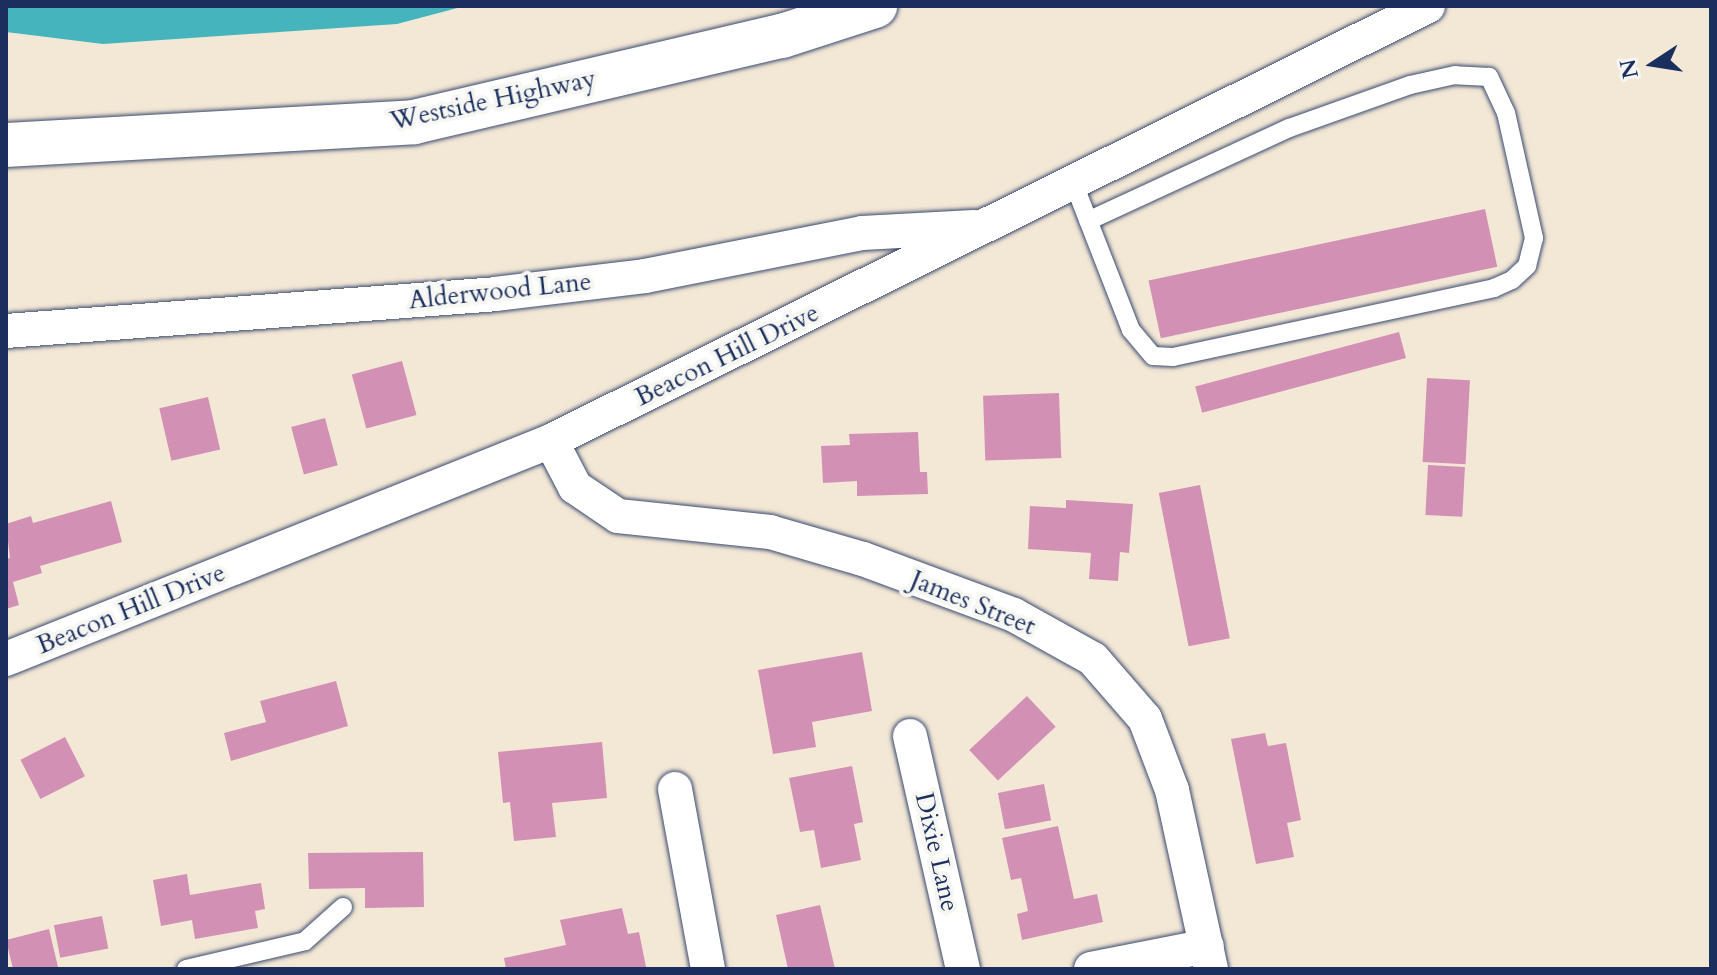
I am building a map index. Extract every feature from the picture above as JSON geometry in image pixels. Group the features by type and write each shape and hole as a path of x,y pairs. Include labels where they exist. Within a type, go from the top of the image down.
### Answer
{"main road":[{"name":"Westside Highway","path":"6,145 414,122 782,36 875,6"}],"street":[{"name":"Beacon Hill Drive","path":"6,659 551,441 990,226 1428,6"},
{"name":"Alderwood Lane","path":"6,331 495,294 645,276 862,233 990,226"},
{"name":"James Street","path":"551,441 575,487 618,516 770,532 837,551 1014,615 1093,659 1145,719 1172,790 1209,957"},
{"name":"Dixie Lane","path":"910,736 963,969"},
{"path":"675,789 708,969"},
{"path":"1091,969 1209,957"}],"lane":[{"path":"1074,184 1088,221 1131,330 1153,356 1173,357 1494,288 1512,280 1527,266 1534,238 1506,113 1495,89 1489,77 1455,75 1410,85 1289,128 1088,221"},
{"path":"186,969 305,941 343,907"}],"water":[{"path":"6,6 465,6 397,24 103,44 6,32"}],"building":[{"path":"1485,209 1497,267 1161,338 1149,281"},
{"path":"1399,332 1406,358 1202,413 1195,387"},
{"path":"402,361 416,415 366,429 352,374"},
{"path":"1427,378 1470,380 1466,464 1423,462"},
{"path":"1059,393 1061,458 985,461 983,396"},
{"path":"208,397 220,450 171,461 159,408"},
{"path":"325,418 338,465 304,474 291,427"},
{"path":"918,432 920,472 927,472 928,494 857,496 857,481 823,483 821,446 850,445 849,434"},
{"path":"1428,465 1465,467 1462,517 1425,515"},
{"path":"1200,485 1230,638 1189,646 1159,493"},
{"path":"1066,500 1133,504 1129,553 1120,552 1118,581 1089,579 1091,553 1028,549 1030,506 1066,508"},
{"path":"111,501 122,542 40,566 42,573 13,582 19,605 6,609 6,559 10,558 6,524 31,516 33,523"},
{"path":"862,652 872,711 812,722 816,747 773,754 758,670"},
{"path":"336,681 348,726 231,761 224,733 266,722 260,701"},
{"path":"1027,696 1056,727 998,781 969,750"},
{"path":"1265,733 1268,746 1286,743 1301,820 1287,823 1294,857 1256,864 1231,739"},
{"path":"65,737 85,776 40,799 20,760"},
{"path":"602,742 607,798 552,803 556,837 514,841 510,802 503,803 498,752"},
{"path":"852,766 863,822 854,824 861,860 821,868 814,830 800,832 789,778"},
{"path":"1044,784 1051,820 1005,829 998,793"},
{"path":"1058,826 1074,899 1097,894 1103,922 1022,940 1017,914 1028,911 1021,878 1011,880 1002,838"},
{"path":"423,852 424,907 365,908 365,888 309,889 308,853"},
{"path":"187,874 190,895 261,883 265,909 255,911 258,928 195,939 192,920 161,926 153,880"},
{"path":"820,905 835,969 788,969 776,915"},
{"path":"622,908 628,934 639,932 646,967 506,969 504,958 566,945 560,920"},
{"path":"102,916 108,948 60,958 54,925"},
{"path":"49,929 58,967 13,969 6,940"}]}
